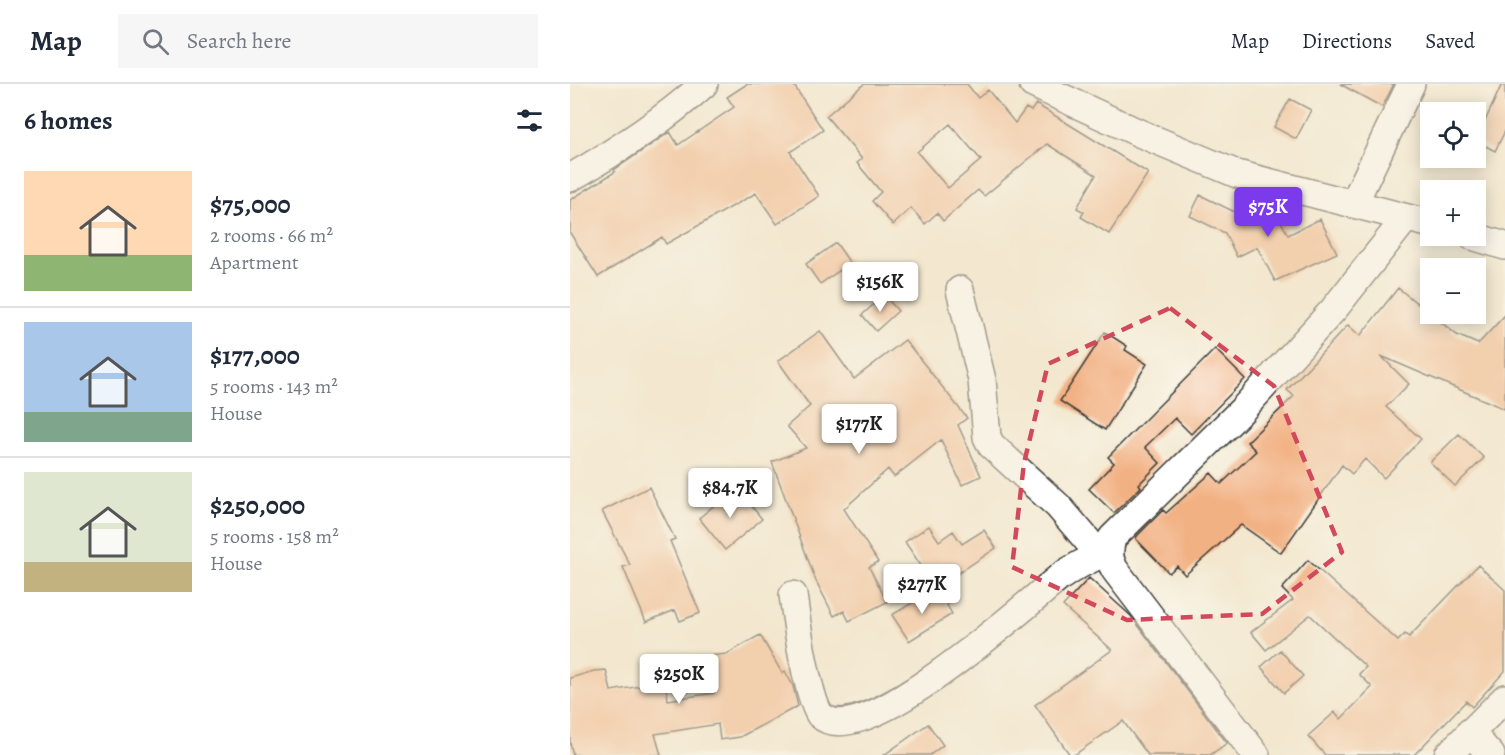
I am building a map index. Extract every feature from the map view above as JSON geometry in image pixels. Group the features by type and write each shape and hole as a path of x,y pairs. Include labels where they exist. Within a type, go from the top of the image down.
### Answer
{"street":[{"path":"570,178 609,155 688,99 704,84"},
{"path":"793,595 801,656 820,716 832,726 848,729 897,712 934,688 1008,626 1060,577 1105,553 1112,538 1242,410 1334,309 1419,221 1237,174 1033,84"},
{"path":"1354,203 1411,84"},
{"path":"1486,240 1505,246"},
{"path":"960,290 982,380 987,437 991,445 1105,553 1115,570 1256,755"},
{"path":"1448,755 1505,698"},
{"path":"1470,732 1491,755"}],"highlighted area":[{"path":"1170,308 1274,386 1342,552 1262,614 1127,620 1012,567 1024,463 1048,364"}],"building":[{"path":"747,84 793,84 823,130 790,152 819,196 777,224 756,193 666,244 662,237 598,277 570,233 570,200 615,172 614,170 670,132 678,145 734,107 727,97"},
{"path":"864,84 967,84 978,98 988,90 1015,123 1026,108 1031,111 1036,104 1148,173 1109,234 1081,217 1084,212 1077,208 1096,175 1047,144 984,196 978,190 943,221 937,213 925,224 911,208 893,225 872,201 881,192 857,163 862,159 826,116","holes":["950,124 981,160 948,188 917,152"]},
{"path":"1340,84 1394,84 1382,107"},
{"path":"1502,84 1505,84 1505,131 1495,151 1486,146 1486,119"},
{"path":"1290,99 1311,110 1296,139 1274,127"},
{"path":"1200,195 1253,221 1275,210 1288,235 1320,219 1337,253 1275,281 1257,247 1237,257 1225,233 1190,216"},
{"path":"836,243 850,263 820,284 806,264"},
{"path":"1398,288 1420,306 1420,324 1443,324 1457,335 1478,344 1505,315 1505,409 1381,356 1409,384 1386,407 1421,439 1384,478 1365,459 1352,474 1342,465 1281,553 1241,525 1185,575 1177,566 1169,573 1136,539 1137,536 1163,510 1166,513 1211,473 1221,484 1256,451 1247,442 1294,396 1287,390 1348,325 1360,336"},
{"path":"884,295 898,311 876,331 862,315"},
{"path":"820,331 854,379 905,340 967,418 958,425 981,476 962,485 941,440 894,477 888,469 844,509 878,562 869,567 887,602 849,621 844,611 834,616 816,581 772,462 806,448 787,426 810,406 778,361"},
{"path":"1105,332 1127,346 1125,350 1147,364 1105,430 1060,401"},
{"path":"1215,349 1245,379 1191,434 1175,418 1145,447 1160,463 1139,484 1141,487 1114,513 1089,489 1114,463 1108,457"},
{"path":"1459,434 1484,458 1455,486 1430,462"},
{"path":"649,487 675,539 670,541 700,613 680,621 675,610 646,622 623,567 630,565 602,511"},
{"path":"736,487 762,519 725,550 699,518"},
{"path":"929,526 939,541 953,531 962,544 984,530 996,548 936,588 905,542"},
{"path":"1308,560 1398,641 1405,634 1409,637 1478,565 1505,590 1505,671 1472,707 1466,701 1414,755 1325,755 1308,736 1335,712 1341,719 1372,687 1359,674 1366,667 1310,615 1266,650 1251,632 1293,600 1282,589"},
{"path":"1089,578 1131,616 1227,743 1210,755 1148,755 1123,721 1074,755 1070,755 1035,705 1112,650 1063,606"},
{"path":"937,588 952,614 909,641 892,615"},
{"path":"760,635 782,673 785,671 793,686 798,706 740,737 720,740 718,724 655,734 661,755 573,755 570,743 570,678 606,670 611,691 665,682 668,700 714,693 709,656 727,654"},
{"path":"1280,650 1303,676 1284,693 1261,667"},
{"path":"928,724 943,745 930,755 884,755"}]}
